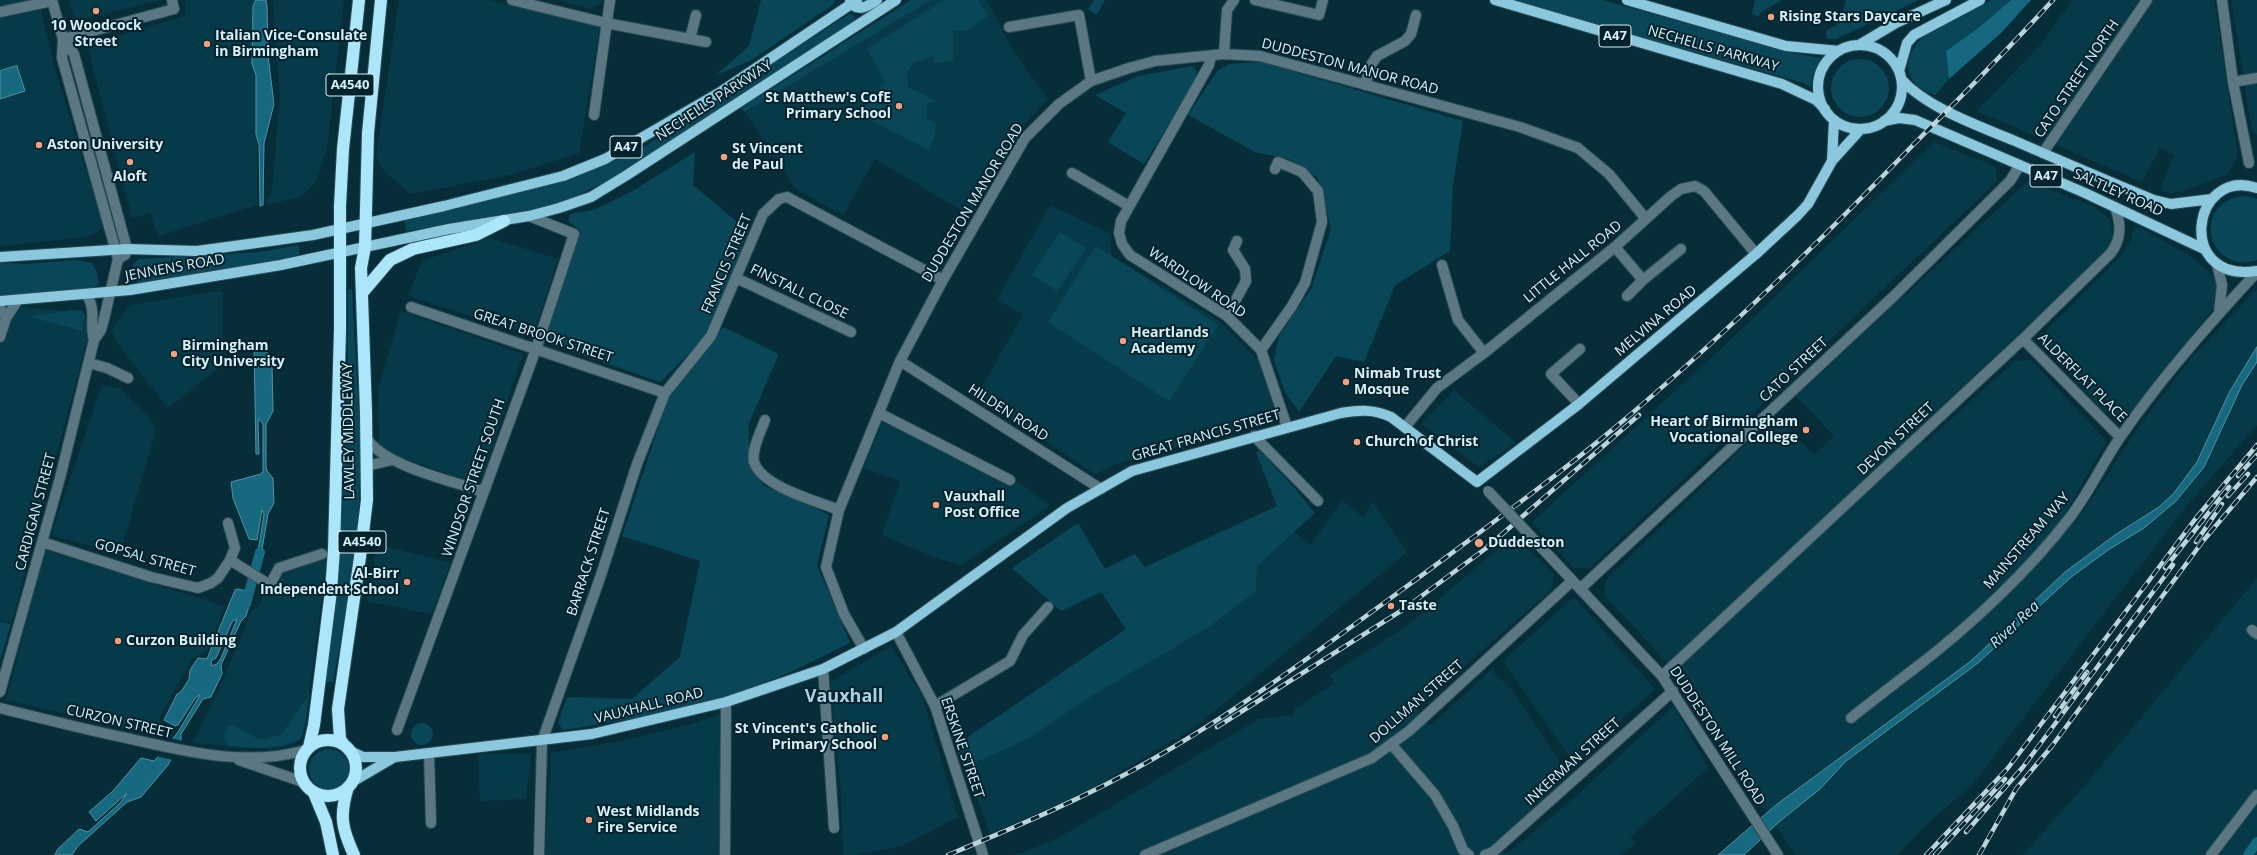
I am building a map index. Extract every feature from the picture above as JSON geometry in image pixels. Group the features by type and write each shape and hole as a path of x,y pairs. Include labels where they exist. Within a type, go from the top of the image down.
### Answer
{"highway":[{"name":"A4540","path":"340,234 343,149 359,0"},
{"name":"A4540","path":"365,229 368,133 382,2"},
{"path":"362,293 390,260 413,249 476,235 504,221"},
{"name":"LAWLEY MIDDLEWAY","path":"347,748 340,739 338,709 367,500 367,439 359,248 365,229"},
{"name":"LAWLEY MIDDLEWAY","path":"307,748 314,725 331,591 334,549 340,330 340,234"},
{"path":"307,748 317,742 326,740 336,741 347,748"},
{"name":"A4540","path":"303,782 300,775 300,762 307,748"},
{"name":"A4540","path":"347,748 356,766 342,806 342,817 345,836 354,855"},
{"path":"303,782 314,793 326,822 334,855"},
{"path":"314,793 328,796 336,795 350,785"}],"main road":[{"path":"853,1 859,8 866,8 877,0"},
{"name":"NECHELLS PARKWAY","path":"359,248 449,229 529,216 591,197 866,8 896,0"},
{"name":"NECHELLS PARKWAY","path":"1495,0 1782,84 1816,100 1824,109"},
{"name":"NECHELLS PARKWAY","path":"1627,0 1786,46 1838,51"},
{"path":"1859,45 1896,24 1946,0"},
{"path":"1900,75 1907,43 1914,35 1980,0"},
{"name":"NECHELLS PARKWAY","path":"353,226 365,229 444,206 563,176 605,159 722,91 853,1"},
{"name":"A47","path":"1859,45 1871,46 1883,52 1893,60 1900,75 1902,91 1899,102 1893,113 1884,121 1874,127 1861,129 1847,126 1834,120 1824,109 1819,97 1820,77 1828,59 1838,51 1859,45"},
{"name":"SALTLEY ROAD","path":"1900,75 1911,90 1943,108 2044,153 2160,201 2171,204 2187,204 2212,199"},
{"name":"SALTLEY ROAD","path":"1884,121 1899,118 1915,120 2115,207 2204,249"},
{"name":"MELVINA ROAD","path":"1832,161 1834,120"},
{"name":"MELVINA ROAD","path":"1478,482 1579,404 1756,254 1808,204 1832,161 1861,129"},
{"path":"2257,188 2236,186 2223,190 2212,199 2204,210 2200,223 2200,236 2204,249 2217,264 2237,272 2257,271"},
{"name":"JENNENS ROAD","path":"0,257 117,254 127,249 197,251 313,235 340,234 353,226"},
{"name":"JENNENS ROAD","path":"0,301 98,294 111,288 281,265 359,248"},
{"name":"GREAT FRANCIS STREET","path":"896,632 1067,508 1132,471 1341,413 1365,410 1379,412 1405,427 1478,482"},
{"name":"VAUXHALL ROAD","path":"347,748 363,757 395,757 592,734 726,702 823,669 896,632"},
{"name":"VAUXHALL ROAD","path":"350,785 395,757"}],"street":[{"path":"0,12 52,0 63,40 62,58 106,210 117,254"},
{"path":"512,0 606,22 706,42"},
{"path":"594,115 610,0"},
{"path":"1224,54 1227,10 1234,0"},
{"path":"1255,0 1317,18 1323,0"},
{"name":"CATO STREET NORTH","path":"2044,153 2147,0"},
{"path":"2222,0 2233,82 2249,163"},
{"path":"63,40 173,4"},
{"path":"690,39 696,15"},
{"path":"1009,27 1079,15 1091,81"},
{"path":"1365,85 1370,65 1377,56 1396,48 1416,35 1416,15"},
{"path":"63,40 74,54 127,249"},
{"name":"DUDDESTON MANOR ROAD","path":"864,649 844,614 826,567 839,510 900,361 943,280 1025,138 1059,104 1091,81 1154,62 1224,54 1260,56 1520,127 1578,148 1609,174 1646,219"},
{"name":"WARDLOW ROAD","path":"1210,56 1209,66 1121,221 1119,233 1122,244 1130,255 1227,316 1261,350 1287,427"},
{"path":"2233,82 2257,78"},
{"path":"1261,350 1292,306 1305,283 1322,222 1318,191 1302,172 1277,163"},
{"name":"CATO STREET","path":"1580,589 1894,296 2010,181 2020,165"},
{"path":"1082,179 1087,170"},
{"path":"1072,173 1129,206"},
{"name":"LITTLE HALL ROAD","path":"1405,427 1437,388 1484,353 1615,247 1670,197 1681,189 1694,186 1704,191 1756,254"},
{"name":"FRANCIS STREET","path":"665,392 711,336 763,214 779,199 787,197 943,280"},
{"name":"DEVON STREET","path":"1662,676 2023,339 2116,246 2120,235 2120,224 2115,207"},
{"name":"WINDSOR STREET SOUTH","path":"397,730 536,349 574,234 529,216"},
{"path":"1615,247 1644,280"},
{"path":"1227,316 1246,281 1245,269 1232,248"},
{"path":"1627,296 1681,249"},
{"name":"CARDIGAN STREET","path":"0,692 42,542 94,340 101,330 117,254"},
{"path":"2217,264 2222,285 2219,313"},
{"path":"1442,265 1458,320 1484,353"},
{"name":"MAINSTREAM WAY","path":"1851,718 1887,687 1914,669 2004,592 2071,516 2096,478 2120,437 2178,360 2257,271"},
{"name":"FINSTALL CLOSE","path":"736,278 850,332"},
{"path":"94,311 98,294"},
{"name":"CARDIGAN STREET","path":"87,295 94,311 92,333 94,340"},
{"path":"0,337 6,318 18,300"},
{"name":"GREAT BROOK STREET","path":"411,307 665,392"},
{"path":"0,308 6,318"},
{"name":"ALDERFLAT PLACE","path":"2023,339 2120,437"},
{"path":"1579,404 1551,374 1580,349"},
{"name":"HILDEN ROAD","path":"900,361 1101,489"},
{"path":"89,363 107,368 128,378"},
{"name":"BARRACK STREET","path":"539,855 542,741 600,578 632,478 665,392"},
{"path":"879,412 1010,480"},
{"path":"765,420 756,444 754,461 762,474 773,483 839,510"},
{"path":"1254,436 1318,501"},
{"path":"367,439 377,451 392,460 474,490 481,490 486,487"},
{"path":"367,466 392,460"},
{"name":"DUDDESTON MILL ROAD","path":"1478,482 1524,528 1662,676 1778,855"},
{"path":"228,523 235,548 230,560 270,585 279,568 322,554"},
{"name":"GOPSAL STREET","path":"42,542 151,576 194,587 212,583 224,572 230,560"},
{"name":"DOLLMAN STREET","path":"1145,855 1372,758 1392,745 1572,581"},
{"path":"935,706 1010,662 1022,634 1048,607"},
{"name":"ERSKINE STREET","path":"896,632 935,706 983,855"},
{"path":"823,669 834,828"},
{"name":"INKERMAN STREET","path":"1489,854 1673,691"},
{"path":"725,855 726,702"},
{"name":"CURZON STREET","path":"0,708 160,746 233,758 303,782"},
{"path":"1392,745 1435,795 1453,826 1463,850 1469,855"},
{"name":"CURZON STREET","path":"233,758 270,756 307,748"},
{"path":"429,754 431,823"},
{"path":"2211,855 2257,795"}],"shaded area":[{"name":"Aston University","path":"0,0 39,0 54,66 103,224 98,232 87,237 0,246"},
{"name":"10 Woodcock Street","path":"69,0 162,0 75,21"},
{"path":"185,0 256,0 253,7 252,64 256,75 257,96 257,205 158,236 150,213 132,218 88,48 92,43 185,16"},
{"path":"273,0 344,0 327,148 316,181 302,196 267,205 267,199 272,191 280,98"},
{"path":"399,0 489,0 600,27 579,153 514,174 411,194 384,171 376,156"},
{"path":"558,0 605,0 592,9"},
{"path":"761,0 835,0 834,4 750,61 716,75 749,46"},
{"path":"911,0 931,0 745,112 741,108"},
{"name":"St Matthew's CofE Primary School","path":"931,0 987,0 1014,52 1048,99 1018,131 992,172 969,215 875,159 843,215 796,189 745,112"},
{"path":"944,0 978,0 988,16 967,30 953,31 953,60 934,63 934,56 914,63 907,72 908,87 938,102 927,103 927,119 936,123 935,137 928,150 859,114 885,81 867,49"},
{"path":"1094,0 1105,0 1097,15 1088,9"},
{"path":"1516,0 1603,0 1791,53 1821,58 1812,76 1811,88 1804,83 1541,9"},
{"path":"1755,0 1782,0 1760,13 1759,17 1752,14"},
{"path":"1846,0 1919,0 1836,39 1827,39 1826,31 1840,23"},
{"path":"1991,0 2011,0 1977,29 1946,51 1949,79 1935,95 1926,92 1918,86 1912,79 1909,71 1910,58 1915,46 1937,26"},
{"path":"2011,0 2031,0 2001,33 1949,79 1946,51 1977,29"},
{"path":"2073,0 2214,0 2238,156 2228,174 2183,191 2171,193 2160,191 2174,155 2160,148 2142,182 1977,111 2041,44"},
{"path":"2231,0 2257,0 2257,135 2252,131"},
{"path":"849,14 854,15 856,22 623,173 576,196 548,206 469,222 406,231 404,218 524,191 583,173 641,149"},
{"path":"1860,59 1871,61 1884,72 1887,77 1889,88 1887,99 1876,112 1871,115 1860,117 1849,115 1836,104 1833,99 1831,88 1833,77 1844,64 1849,61"},
{"path":"1261,62 1463,121 1453,185 1450,251 1395,285 1364,362 1336,356 1299,412 1285,392 1274,360 1279,336 1311,289 1331,229 1318,178 1289,159 1255,152 1188,115 1218,70 1229,64"},
{"path":"1193,66 1197,71 1191,89 1144,164 1108,142 1126,113 1095,95 1138,76"},
{"path":"1934,142 1995,166 1997,181 1590,568 1574,568 1532,522 1722,348"},
{"path":"695,152 693,185 748,231 709,334 660,382 545,342 580,231 568,221 570,214 594,210 631,192"},
{"path":"2028,181 2095,207 2111,221 2112,236 2107,251 1914,432 1925,443 2015,361 2031,360 2106,441 2065,514 2076,522 2142,422 2192,357 2257,289 2257,425 2184,509 1972,785 1929,822 1897,855 1795,855 1683,685 1660,655 1604,595 1606,580 1775,416 1814,455 1834,436 1796,396"},
{"path":"2248,196 2257,199 2257,260 2239,262 2226,257 2216,247 2211,234 2212,221 2218,209 2230,200"},
{"name":"Heartlands Academy","path":"1050,205 1111,234 1111,255 1219,321 1259,360 1277,414 1247,427 1120,463 1095,474 977,396 1023,314 997,300"},
{"path":"2139,227 2189,255 2215,277 2218,303 2129,414 2111,416 2099,406 2046,348 2044,336 2047,330 2120,257 2132,239 2133,228"},
{"path":"1060,232 1086,248 1057,291 1032,275"},
{"path":"490,238 558,259 533,336 408,296 422,261"},
{"path":"299,245 299,255 255,265 138,283 131,273 134,263 140,259 260,252"},
{"path":"1096,246 1218,325 1169,401 1048,322"},
{"path":"77,260 92,263 97,273 99,284 94,289 0,299 0,263 25,264"},
{"path":"352,289 360,432 359,505 354,556 333,682 324,682 336,587 348,379 348,290"},
{"name":"Birmingham City University","path":"216,291 223,292 222,365 168,408 118,344 111,330 130,305"},
{"path":"22,307 63,311 93,318 12,622 5,622 0,621 0,320 7,322"},
{"path":"73,310 83,311 85,315 82,331 28,316"},
{"path":"401,311 523,354 483,475 469,481 389,453 379,447 378,389"},
{"path":"723,327 779,354 749,423 749,461 764,486 800,500 829,515 817,565 850,643 785,674 750,688 698,704 645,716 563,730 558,723 567,697 632,699 680,657 700,561 622,536 671,390"},
{"path":"102,385 120,388 149,418 156,429 120,554 51,535"},
{"path":"1454,390 1516,443 1479,467 1421,424"},
{"path":"885,417 1003,471 1050,506 961,565 937,558 882,535 900,481 863,468"},
{"path":"1260,451 1293,486 1315,513 1257,566 1256,591 1209,627 1090,697 1031,737 966,767 959,758 956,745 1126,629 1101,592 1061,611 1012,568 1078,523 1105,569 1135,554 1145,567 1277,506 1256,452"},
{"path":"1342,500 1364,518 1372,502 1407,552 1195,727 1088,791 990,834 966,767 1031,737 1092,695 1206,629 1256,591 1257,566 1294,532 1311,545"},
{"path":"1514,536 1554,574 1552,589 1417,708 1430,726 1491,670 1513,691 1569,775 1490,847 1500,852 1509,852 1566,805 1674,706 1708,768 1630,837 1636,843 1620,855 1015,855 1055,840 1259,719 1293,715 1295,709 1334,683 1330,675 1407,626"},
{"name":"Al-Birr Independent School","path":"377,544 450,563 432,614 367,601"},
{"name":"Curzon Building","path":"45,550 224,606 210,648 192,659 159,718 165,728 165,737 6,700"},
{"path":"327,557 305,725 301,739 287,746 273,749 193,743 221,685 252,610 259,606 269,578 282,569"},
{"path":"2257,578 2257,855 2023,855 2087,783"},
{"path":"1574,597 1655,689 1616,724 1616,729 1575,765 1503,661"},
{"path":"0,622 11,624 0,660"},
{"name":"St Vincent's Catholic Primary School","path":"891,646 922,696 958,817 902,846 858,855 843,855 841,793 830,682"},
{"path":"309,695 305,725 301,739 292,743 265,748 228,746 224,736 228,726 233,725 260,740 281,735"},
{"path":"720,714 719,855 545,855 551,753 620,741 692,724"},
{"path":"422,723 426,724 432,730 432,738 426,744 422,745 418,744 412,738 411,734 412,730 418,724"},
{"path":"329,749 343,755 349,769 343,783 329,789 315,783 309,769 315,755"},
{"path":"478,754 531,754 526,799 480,801"}],"water":[{"path":"256,0 266,0 268,55 274,104 264,143 263,205 260,206 259,145 256,134 256,75 252,64 253,7"},
{"path":"17,66 25,91 0,99 0,71"},
{"path":"261,346 264,346 272,363 273,411 266,424 266,465 267,471 273,478 274,503 268,514 259,567 256,564 264,514 262,510 257,540 249,539 233,498 231,482 261,474 263,471 263,424 259,419 259,454 256,454 254,348 256,348 257,352"},
{"name":"River Rea","path":"2257,347 2257,362 2242,385 2204,467 2176,501 2144,528 2108,550 2070,578 1978,663 1846,761 1820,789 1780,821 1744,855 1718,855 1776,805 1971,661 2065,572 2115,535 2159,507 2174,493 2197,462 2229,393"},
{"path":"238,589 246,591 249,589 253,593 246,616 241,621 221,665 222,674 211,697 203,699 181,734 181,740 168,765 141,797 127,802 78,846 72,855 55,855 57,850 79,829 88,832 121,802 127,793 96,821 89,812 113,791 141,758 154,761 178,732 200,695 196,697 178,725 175,726 164,720 177,694 181,692 189,679 190,670 198,658 207,659 235,590","holes":["237,619 221,658 217,664 212,666 211,661 216,658 232,622"]}],"pier":[{"path":"170,738 182,741 173,760 156,756"}],"waterway":[{"path":"246,604 260,552"},
{"path":"2248,855 2257,842"}],"railway":[{"path":"948,855 1026,822 1103,786 1153,759 1219,719 1316,653 1489,526 1593,446 1657,392 1770,288 1950,108 2053,0"},
{"path":"1217,727 1404,609 1485,549 1639,415"},
{"path":"1926,855 2008,768 2196,518 2257,445"},
{"path":"2238,476 2257,455"},
{"path":"2228,496 2248,474"},
{"path":"1979,855 2016,789 2052,746 2203,541 2257,477"},
{"path":"2165,568 2229,487"},
{"path":"2196,542 2222,504"},
{"path":"1966,832 2023,767 2173,565"},
{"path":"2055,716 2087,672"},
{"path":"1935,855 2005,779"}],"place":[{"name":"10 Woodcock Street","path":"96,11"},
{"name":"Rising Stars Daycare","path":"1771,17"},
{"name":"Italian Vice-Consulate in Birmingham","path":"207,44"},
{"name":"St Matthew's CofE Primary School","path":"899,106"},
{"name":"Aston University","path":"39,145"},
{"name":"St Vincent de Paul","path":"724,157"},
{"name":"Aloft","path":"130,162"},
{"name":"Heartlands Academy","path":"1123,341"},
{"name":"Birmingham City University","path":"174,354"},
{"name":"Nimab Trust Mosque","path":"1346,382"},
{"name":"Heart of Birmingham Vocational College","path":"1806,430"},
{"name":"Church of Christ","path":"1357,442"},
{"name":"Vauxhall Post Office","path":"936,505"},
{"name":"Duddeston","path":"1479,543"},
{"name":"Al-Birr Independent School","path":"407,582"},
{"name":"Taste","path":"1391,606"},
{"name":"Curzon Building","path":"118,641"},
{"name":"St Vincent's Catholic Primary School","path":"885,737"},
{"name":"West Midlands Fire Service","path":"589,820"}],"district":[{"name":"Vauxhall","path":"844,697"}]}
